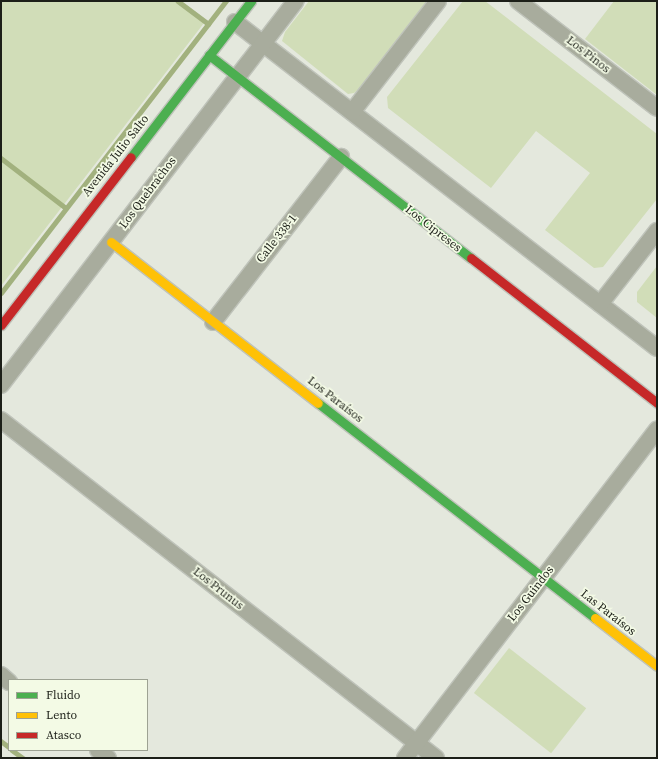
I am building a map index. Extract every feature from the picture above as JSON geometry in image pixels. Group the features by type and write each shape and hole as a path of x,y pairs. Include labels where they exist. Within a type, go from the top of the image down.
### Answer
{"street":[{"name":"Avenida Julio Salto","path":"1,325 251,1"},
{"name":"Los Quebrachos","path":"1,385 296,1"},
{"path":"352,112 438,1"},
{"name":"Los Pinos","path":"518,1 657,108"},
{"path":"235,22 657,348"},
{"name":"Los Cipreses","path":"209,55 657,403"},
{"name":"Calle 338-1","path":"213,322 341,157"},
{"path":"600,304 657,231"},
{"name":"Los Paraísos","path":"111,242 543,578"},
{"name":"Los Prunus","path":"1,420 436,758"},
{"name":"Los Guindos","path":"405,758 657,430"},
{"name":"Las Paraísos","path":"543,578 657,666"},
{"path":"99,751 108,758"}],"green space":[{"path":"1,1 175,1 204,23 1,286"},
{"path":"309,1 427,1 359,89 354,93 348,94 282,41 285,32"},
{"path":"463,1 485,1 657,134 657,199 603,267 594,268 545,230 590,173 536,131 491,188 388,108 387,97"},
{"path":"614,1 657,1 657,95 585,39"},
{"path":"657,266 657,318 637,302 637,292"},
{"path":"509,648 586,708 551,753 474,693"}],"waterway":[{"path":"178,1 208,24"},
{"path":"1,293 226,1"},
{"path":"1,158 66,208"},
{"path":"1,741 8,746"},
{"path":"13,751 23,758"}],"traffic: fast":[{"path":"131,157 251,1"},
{"path":"209,55 471,258"},
{"path":"318,403 595,618"}],"traffic: slow":[{"path":"111,242 318,403"},
{"path":"595,618 657,666"}],"traffic: jam":[{"path":"1,325 131,157"},
{"path":"471,258 657,403"}]}
